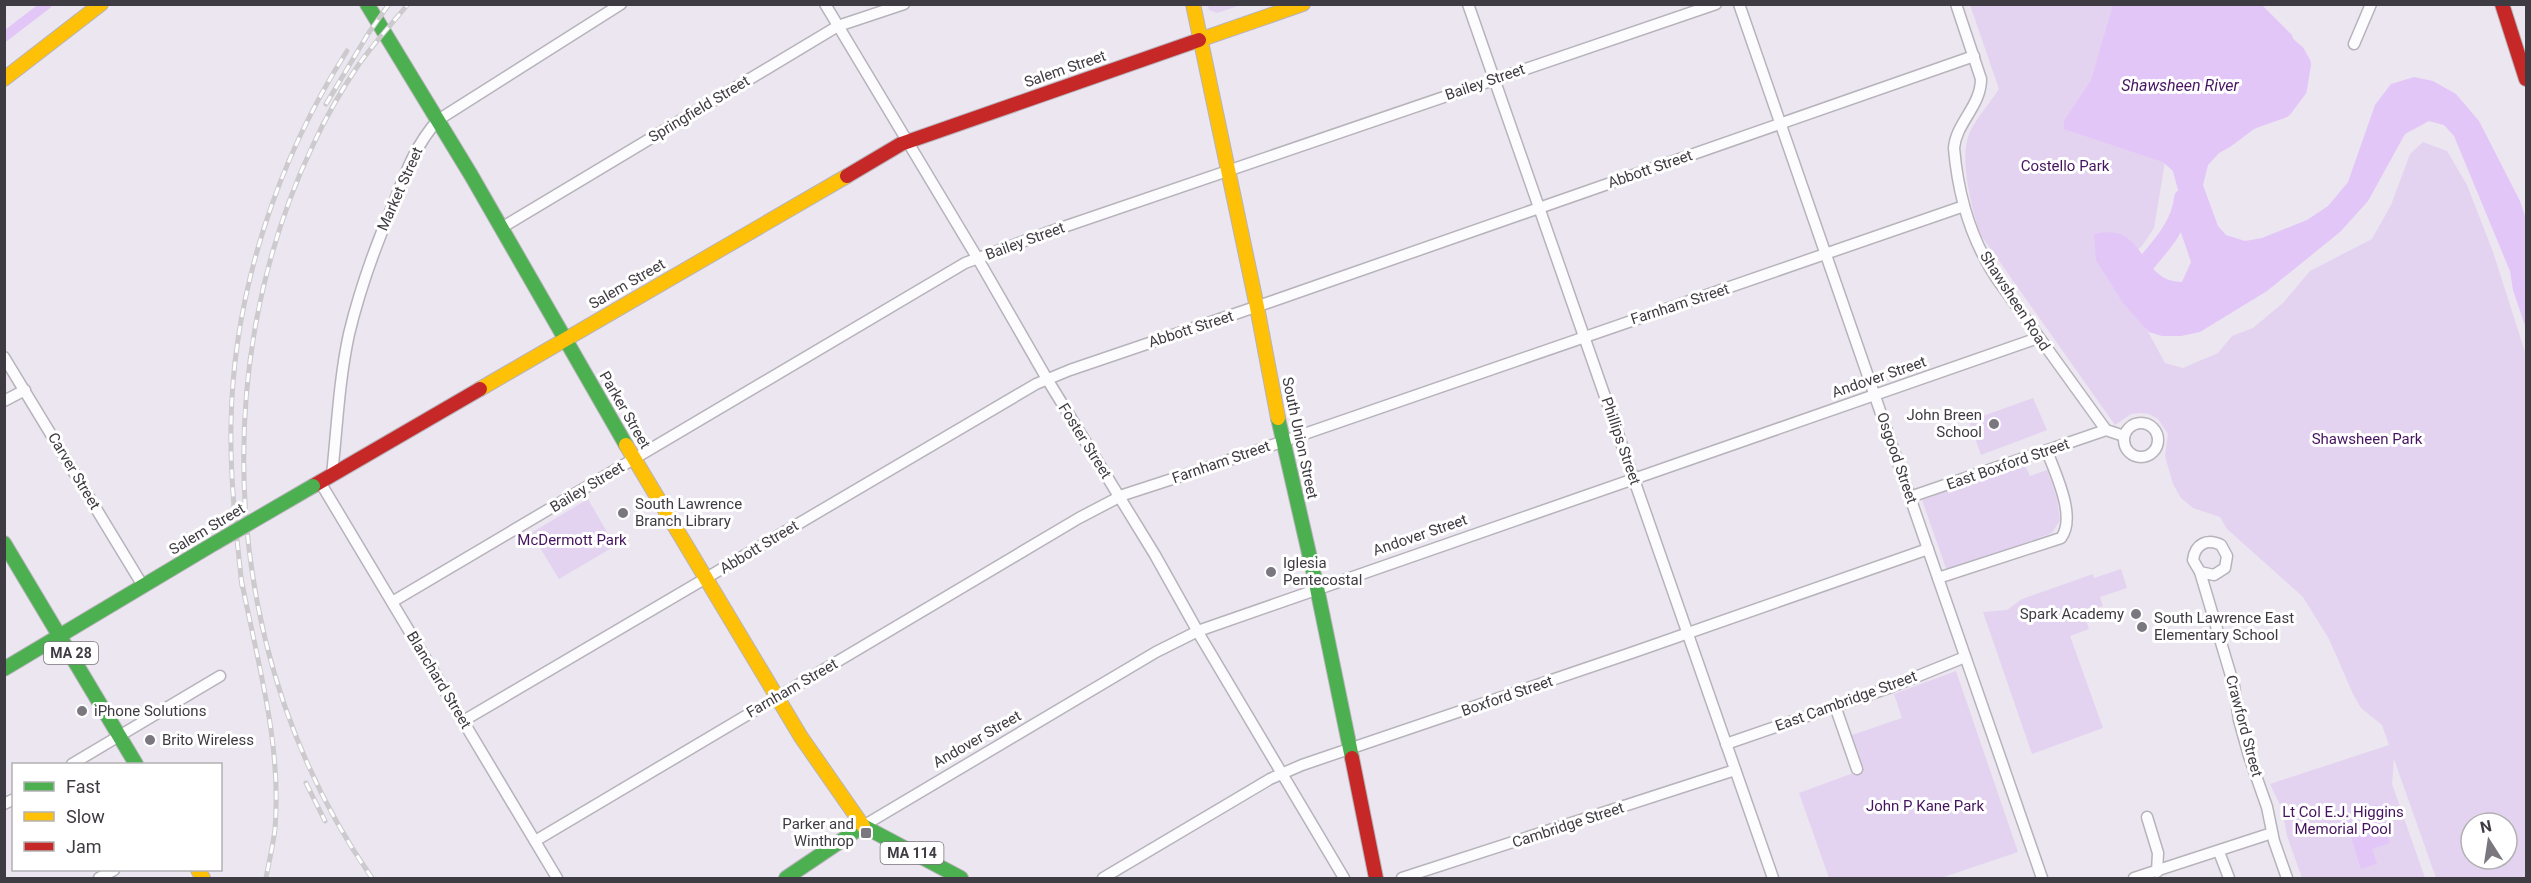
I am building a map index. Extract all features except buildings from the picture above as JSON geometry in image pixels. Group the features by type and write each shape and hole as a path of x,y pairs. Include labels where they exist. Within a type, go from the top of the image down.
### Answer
{"main road":[{"path":"4,79 101,4"},
{"name":"Parker Street","path":"367,4 438,120 634,459 801,737 862,826"},
{"name":"South Union Street","path":"1193,4 1257,307 1282,441 1352,750 1376,879"},
{"name":"Salem Street","path":"4,669 215,543 907,142 1303,4"},
{"path":"2502,4 2526,79"},
{"name":"MA 28","path":"4,543 61,635 135,763"},
{"name":"Andover Street","path":"786,879 862,826"},
{"name":"MA 114","path":"862,826 962,879"}],"street":[{"name":"Market Street","path":"322,481 339,399 349,335 371,257 410,162 425,134 438,120 621,4"},
{"name":"Foster Street","path":"825,4 1344,879"},
{"name":"Springfield Street","path":"501,228 838,26 904,4"},
{"name":"Phillips Street","path":"1468,4 1773,879"},
{"name":"Bailey Street","path":"392,602 965,263 1229,170 1716,4"},
{"name":"Osgood Street","path":"1739,4 2042,879"},
{"name":"Shawsheen Road","path":"1956,4 1981,79 1981,89 1969,116 1955,139 1954,148 1969,224 1986,263 2106,430"},
{"path":"2354,44 2371,4"},
{"name":"Abbott Street","path":"463,721 1047,379 1974,56"},
{"name":"Farnham Street","path":"535,841 1119,497 1964,206"},
{"name":"Andover Street","path":"862,826 1156,652 1198,631 2038,338"},
{"name":"Carver Street","path":"4,357 143,586"},
{"path":"4,401 25,390"},
{"path":"2106,430 2124,436"},
{"name":"East Boxford Street","path":"1910,497 2106,430"},
{"path":"1938,578 2061,538 2068,525 2067,508 2047,451"},
{"name":"Blanchard Street","path":"322,481 557,879"},
{"name":"Boxford Street","path":"1103,879 1283,773 1928,549"},
{"name":"Crawford Street","path":"2200,572 2234,686 2242,730 2287,879"},
{"name":"East Cambridge Street","path":"1726,744 1965,657"},
{"path":"75,763 220,676"},
{"path":"1835,706 1857,769"},
{"name":"Cambridge Street","path":"1402,879 1735,770"},
{"path":"2147,817 2158,853 2157,872"},
{"path":"2134,879 2272,833"},
{"path":"2219,852 2229,879"},
{"path":"99,879 112,871"}],"green space":[{"path":"1208,4 1241,5 1217,13 1209,10"},
{"name":"Shawsheen Park","path":"1970,5 2137,5 2167,150 2154,228 2142,246 2126,259 2128,295 2165,363 2183,368 2218,353 2232,336 2253,328 2283,303 2310,271 2372,239 2391,205 2410,154 2423,142 2447,151 2467,185 2493,252 2526,355 2526,878 2436,878 2394,759 2392,784 2425,878 2302,878 2287,836 2282,809 2270,784 2389,745 2382,725 2361,708 2329,639 2303,597 2227,529 2220,517 2193,508 2181,498 2173,484 2165,456 2168,434 2158,419 2149,414 2131,414 2115,425 1980,234 1973,211 1965,155 1970,132 1999,89"},
{"path":"2033,398 2047,430 1981,455 1969,421"},
{"path":"2024,463 2030,476 2047,470 2057,498 2060,520 2052,533 1947,571 1922,500"},
{"name":"McDermott Park","path":"588,499 615,546 559,579 531,533"},
{"path":"2121,569 2127,588 2100,597 2103,606 2093,609 2095,618 2086,621 2089,629 2070,636 2103,728 2032,754 1983,612 2007,610 2022,599 2093,574 2094,578"},
{"name":"John P Kane Park","path":"1956,671 2018,852 1941,878 1829,878 1799,793 1864,769 1852,735 1902,718 1894,694"}],"water":[{"name":"Shawsheen River","path":"2113,5 2262,5 2292,35 2300,62 2291,90 2266,120 2219,153 2208,165 2203,185 2218,226 2226,235 2245,241 2262,238 2307,220 2328,206 2348,182 2375,105 2391,84 2414,77 2433,81 2456,94 2479,121 2520,201 2526,219 2526,329 2513,290 2510,271 2454,136 2444,125 2429,121 2405,134 2368,201 2340,232 2267,291 2200,332 2181,336 2162,336 2149,332 2123,303 2096,260 2094,234 2111,232 2124,236 2134,243 2157,273 2168,279 2182,282 2191,262 2175,215 2179,194 2173,171 2163,162 2064,129 2064,121 2091,80"},
{"path":"2377,804 2390,843 2372,849 2377,864 2361,869 2350,834 2364,827 2358,811"}],"waterway":[{"path":"4,37 47,4"},
{"name":"Shawsheen River","path":"2249,121 2283,109 2298,89 2302,64 2296,53 2283,42"},
{"name":"Shawsheen River","path":"2143,284 2142,268 2174,227 2183,198"}],"railway":[{"path":"326,104 389,4"},
{"path":"372,878 323,796 285,707 260,615 246,519 245,423 255,327 278,234 313,145 334,105 363,59 408,4"},
{"path":"242,586 231,464 234,375 240,326 250,278 280,183 322,93 347,51"},
{"path":"241,578 267,702 275,765 275,829 266,878"},
{"path":"306,783 325,821"}],"traffic: fast":[{"path":"367,4 471,175 626,445"},
{"path":"1278,418 1317,588 1352,758"},
{"path":"215,543 313,486"},
{"path":"4,543 135,763"},
{"path":"4,669 215,543"},
{"path":"786,878 863,826 961,878"}],"traffic: slow":[{"path":"4,79 101,4"},
{"path":"1193,4 1278,418"},
{"path":"1199,40 1303,4"},
{"path":"480,389 847,176"},
{"path":"626,445 801,737 863,826"},
{"path":"199,871 203,878"}],"traffic: jam":[{"path":"2502,4 2526,79"},
{"path":"847,176 901,144 1199,40"},
{"path":"313,486 480,389"},
{"path":"1352,758 1376,878"}],"place":[{"name":"John Breen School","path":"1994,424"},
{"name":"South Lawrence Branch Library","path":"623,513"},
{"name":"Iglesia Pentecostal","path":"1271,572"},
{"name":"Spark Academy","path":"2136,614"},
{"name":"South Lawrence East Elementary School","path":"2142,627"},
{"name":"iPhone Solutions","path":"82,711"},
{"name":"Brito Wireless","path":"150,740"},
{"name":"Parker and Winthrop","path":"866,833"}],"park label":[{"name":"Costello Park","path":"2065,166"},
{"name":"Lt Col E.J. Higgins Memorial Pool","path":"2343,820"}]}
